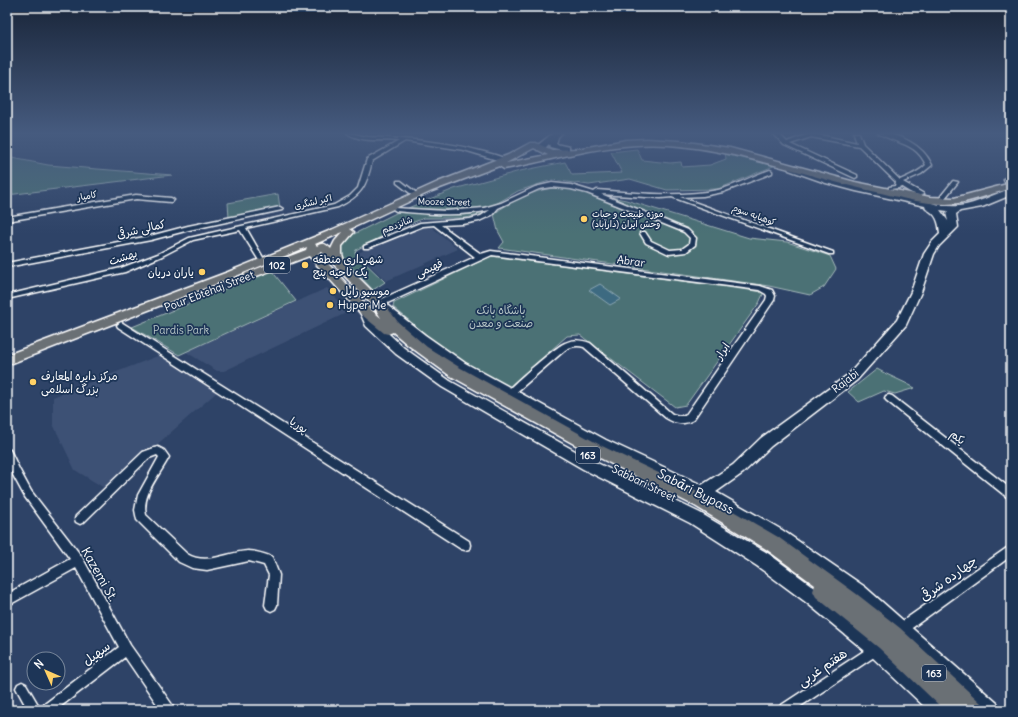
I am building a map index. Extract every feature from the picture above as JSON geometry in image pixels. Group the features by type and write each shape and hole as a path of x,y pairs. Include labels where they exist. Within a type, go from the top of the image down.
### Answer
{"main road":[{"name":"Pour Ebtehaj Street","path":"7,368 31,355 315,248 416,195 462,175 490,166"},
{"name":"Pour Ebtehaj Street","path":"119,322 262,261 348,230 493,166"},
{"path":"786,166 829,181 919,199 957,209 979,205 1011,192"},
{"path":"787,166 854,186 911,197 947,201 960,199 1010,182"},
{"path":"810,166 834,176 891,188 919,199 940,213 943,219 945,234"},
{"path":"919,199 943,197 961,193 993,182 1010,182"},
{"name":"Rajabi","path":"703,492 738,469 766,442 853,377 902,322 916,292 929,254 935,244 953,227 951,213 957,209"},
{"path":"340,264 336,255 337,245 348,230"},
{"path":"232,274 315,248"},
{"name":"163","path":"315,248 340,264 349,283"},
{"name":"Sabbari Street","path":"315,248 374,307 377,320 407,347 450,376 593,457 699,510 768,551 889,638 959,710"},
{"name":"Sabāri Bypass","path":"374,307 461,366 601,444 703,492 741,513 816,561 858,593 942,710"},
{"name":"Pour Ebtehaj Street","path":"7,360 31,355"},
{"name":"163","path":"889,638 974,710"},
{"name":"Sabāri Bypass","path":"889,638 990,710"}],"street":[{"name":"اکبر لشگری","path":"242,227 336,206 349,200 363,187 368,166"},
{"path":"834,166 855,176"},
{"path":"883,166 899,182 911,190 919,199"},
{"path":"891,188 897,187 899,182 919,174 928,166"},
{"name":"Mooze Street","path":"396,209 431,213 472,212 497,207 536,188 551,185 572,187 590,191 671,195 703,194 721,191 770,172"},
{"path":"399,182 416,195"},
{"path":"943,197 955,182"},
{"path":"590,191 686,231 693,238 692,245 684,251 669,252 648,242 643,233"},
{"name":"کوهپایه سوم","path":"671,195 831,252"},
{"name":"کامیار","path":"7,219 136,197 171,200"},
{"name":"شانزدهم","path":"366,247 422,224 472,221 492,212 497,207"},
{"name":"کمالی شرقی","path":"7,265 151,238 188,228 280,209"},
{"path":"435,223 480,257"},
{"path":"242,227 262,261"},
{"name":"بهشت","path":"7,297 123,270 160,255 191,239 242,227"},
{"name":"فهیمی","path":"374,307 491,253"},
{"name":"ابرار","path":"491,253 760,288 769,292 771,296 770,300 690,418 684,421 676,420 668,416 587,345 581,343 572,343 562,348 510,393"},
{"name":"پوریا","path":"119,322 465,545"},
{"name":"یکم","path":"889,398 1011,495"},
{"path":"80,519 146,455 155,451 159,452 164,457 140,499 138,511 140,517 183,558 198,565 249,555 261,557 268,561 274,575 271,605"},
{"name":"Kazemi St.","path":"8,456 28,494 78,561 126,649 169,710"},
{"name":"چهارده شرقی","path":"889,638 1011,550"},
{"path":"7,600 78,561"},
{"name":"هفتم غربی","path":"784,710 889,638"},
{"name":"سهیل","path":"46,710 126,649"},
{"path":"22,688 35,710"}],"shaded area":[{"path":"428,224 458,249 386,281 358,253"},
{"path":"600,284 621,299 610,305 589,290"},
{"path":"327,288 346,309 344,314 224,371 217,371 186,352"},
{"path":"160,355 217,392 106,489 75,470 53,424 53,397"}],"green space":[{"path":"7,166 66,166 172,175 7,195"},
{"path":"543,166 567,166 572,175 622,173 619,166 772,166 718,189 667,190 630,179 589,185 552,180 518,191 494,205 464,210 408,208 454,189"},
{"path":"553,188 571,189 626,200 749,238 787,242 830,256 836,269 824,287 810,295 769,286 499,248 504,242 498,231 494,214 522,197"},
{"path":"278,194 280,208 229,218 228,203"},
{"path":"398,212 465,215 483,212 484,214 466,218 424,218 392,231 356,250 355,253 385,282 373,290 342,257 338,248 350,236"},
{"name":"باشگاه بانک صنعت و معدن","path":"491,256 764,292 759,303 686,405 675,407 580,335 567,336 508,388 447,352 393,307 394,303"},
{"name":"Pardis Park","path":"271,270 296,301 179,355 132,327"},
{"path":"877,369 915,388 895,394 884,391 859,402 848,392"}],"place":[{"name":"موزه طبیعت و حیات وحش ایران (دارآباد)","path":"584,219"},
{"name":"شهرداری منطقه یک ناحیه پنج","path":"305,265"},
{"name":"یاران دریان","path":"202,272"},
{"name":"موسیو راپل","path":"333,291"},
{"name":"Hyper Me","path":"330,305"},
{"name":"مرکز دایره المعارف بزرگ اسلامی","path":"33,382"}]}
